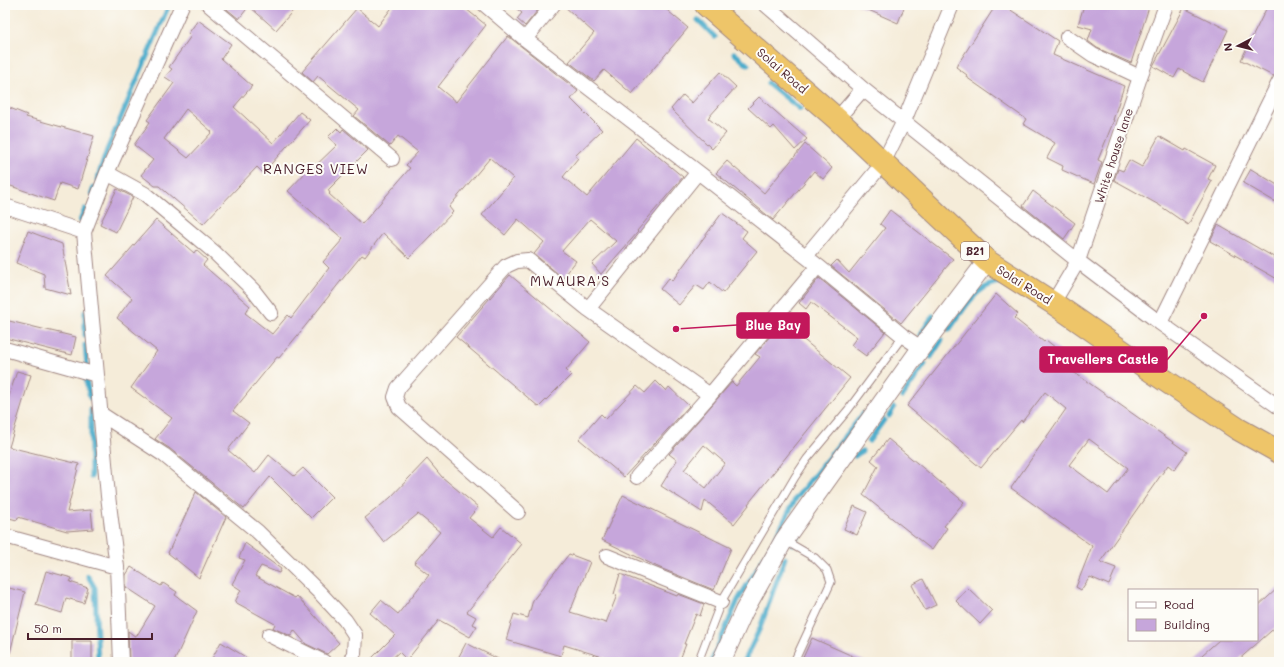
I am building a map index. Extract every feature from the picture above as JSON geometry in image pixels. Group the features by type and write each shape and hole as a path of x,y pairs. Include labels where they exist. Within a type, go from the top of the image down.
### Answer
{"highway":[{"name":"Solai Road","path":"706,5 837,119 987,261 1053,303 1238,429 1279,452"}],"street":[{"path":"122,662 117,567 108,496 102,414 84,232 107,173 182,5"},
{"path":"209,5 392,158"},
{"path":"485,5 525,39 806,256 903,336 921,348"},
{"path":"525,39 554,5"},
{"path":"766,5 863,89 1078,261 1160,323 1279,407"},
{"path":"806,256 883,163 904,121 952,5"},
{"name":"White house lane","path":"1053,303 1078,261 1166,5"},
{"path":"1067,37 1093,55 1140,77"},
{"path":"1160,323 1279,82"},
{"path":"837,119 863,89"},
{"path":"588,309 698,172"},
{"path":"107,173 145,194 214,252 253,290 271,313"},
{"path":"5,206 84,232"},
{"path":"518,512 399,407 395,397 398,388 506,266 517,261 528,260 588,309 710,395"},
{"path":"722,662 744,611 784,540 921,348 987,261"},
{"path":"637,477 710,395 818,266"},
{"path":"5,349 98,375"},
{"path":"102,414 164,455 258,532 346,620 355,635 354,653 350,662"},
{"path":"5,536 117,567"},
{"path":"607,556 721,602"},
{"path":"269,635 324,662"}],"lane":[{"path":"698,662 721,602 802,466 848,410 903,336"},
{"path":"784,540 815,558 827,570 831,582 794,662"}],"building":[{"path":"222,5 298,5 276,30 249,6 239,19"},
{"path":"394,5 461,5 486,25 438,87 456,102 508,36 578,91 571,99 602,130 575,156 578,158 563,177 587,197 636,138 683,177 601,274 592,264 616,241 590,219 562,251 576,261 563,278 534,254 544,242 518,219 505,235 482,215 513,178 490,158 449,207 453,212 409,258 383,233 365,257 362,255 279,358 277,357 233,411 249,423 228,450 255,473 269,455 294,476 303,468 332,497 311,518 270,477 244,509 169,448 155,439 172,418 131,388 157,351 117,318 132,298 107,276 156,220 194,253 196,250 207,260 203,265 250,306 245,313 272,334 288,315 291,318 329,268 323,262 343,239 288,191 307,171 309,172 337,145 328,137 337,128 341,132 343,129 368,150 328,190 330,193 329,194 362,224 410,168 406,165 418,152 398,136 390,146 354,116 359,110 318,76 313,82 302,72 357,8 378,26"},
{"path":"512,5 542,5 525,26 517,19 522,13"},
{"path":"563,5 661,5 688,28 632,94 604,70 594,81 569,62 594,33"},
{"path":"857,5 905,5 898,23"},
{"path":"996,5 1003,5 1058,41 1053,55 1124,86 1114,120 1098,160 1102,162 1094,184 1062,170 1063,166 1047,158 1055,143 1023,124 1026,119 966,77 967,75 956,67"},
{"path":"1084,5 1142,5 1149,7 1131,63 1097,48 1088,41 1092,29 1078,25"},
{"path":"1268,5 1279,5 1279,74 1273,76 1241,60"},
{"path":"1184,8 1228,30 1203,82 1179,69 1174,78 1153,66"},
{"path":"198,20 231,44 221,59 252,86 234,107 273,143 300,112 310,120 263,173 257,167 203,224 159,186 155,186 141,175 153,160 134,145 150,122 147,120 174,83 165,77 172,69 169,67 191,36 188,34","holes":["186,109 212,132 188,158 164,139"]},
{"path":"720,72 736,87 708,118 726,133 712,149 671,109 683,95 692,103"},
{"path":"759,97 807,139 795,150 774,126 771,129 748,108"},
{"path":"5,106 27,115 26,117 94,136 78,189 60,183 54,201 5,184"},
{"path":"1159,136 1185,151 1186,149 1215,165 1208,179 1212,181 1188,225 1159,205 1114,180 1118,169 1123,171 1129,160 1142,167"},
{"path":"805,144 832,168 823,179 814,171 773,220 716,173 727,161 764,193"},
{"path":"1251,169 1279,186 1279,204 1243,183"},
{"path":"117,189 133,197 116,232 100,224"},
{"path":"1033,191 1075,223 1064,239 1023,206"},
{"path":"890,210 953,259 901,323 831,266 837,260 849,273 885,228 880,224"},
{"path":"722,213 747,231 742,238 757,251 723,293 710,282 704,290 696,285 679,305 660,289 669,278 672,281"},
{"path":"1218,225 1279,260 1279,280 1210,241"},
{"path":"28,231 62,244 71,295 45,288 44,274 16,263"},
{"path":"510,275 590,342 566,370 571,375 539,407 456,337"},
{"path":"819,278 885,332 866,356 851,345 857,337 811,302 806,309 799,303"},
{"path":"996,294 1018,314 1014,318 1044,342 1046,340 1070,359 1065,366 1187,452 1174,470 1168,465 1100,562 1116,568 1109,585 1090,577 1081,590 1076,587 1092,546 1011,488 1066,409 1045,392 1022,422 1021,420 981,468 907,406","holes":["1089,439 1128,468 1108,494 1069,465"]},
{"path":"5,320 76,337 72,355 5,338"},
{"path":"782,322 850,378 748,504 749,505 734,524 705,500 702,512 661,486 677,460 669,454 732,382 736,386 760,357 755,354","holes":["704,445 725,463 706,488 684,470"]},
{"path":"17,371 31,375 9,447 79,464 67,512 91,510 93,529 67,531 18,517 17,520 5,517 5,408"},
{"path":"656,381 666,391 669,387 689,406 624,477 579,439 601,414 606,419 637,386 645,393"},
{"path":"888,439 964,502 944,526 947,528 932,550 863,495 878,466 871,460"},
{"path":"427,459 442,477 478,507 469,518 493,537 501,527 522,544 467,612 476,617 472,624 477,626 470,637 439,620 407,660 399,652 388,662 368,662 395,635 370,613 381,600 398,614 429,575 414,563 440,532 418,514 384,542 365,518 390,498"},
{"path":"196,492 226,517 199,578 168,553"},
{"path":"623,495 731,548 714,590 660,568 602,540"},
{"path":"854,506 867,512 857,535 844,529"},
{"path":"245,543 281,569 279,573 261,566 255,576 295,598 297,596 339,643 327,654 306,644 294,630 291,636 273,628 275,624 235,602 241,590 232,584 245,560 239,558"},
{"path":"569,554 590,562 570,612 606,623 617,595 614,594 620,574 677,596 678,594 704,604 700,616 696,614 684,644 686,644 679,662 605,662 606,658 564,645 561,656 506,640 514,614 528,618 533,600"},
{"path":"131,567 161,586 163,583 177,592 175,595 197,611 174,662 129,662 128,631 136,637 155,606 126,587 126,575"},
{"path":"46,571 72,578 70,582 88,588 84,603 66,598 62,613 36,605"},
{"path":"923,579 936,605 925,610 912,585"},
{"path":"5,587 25,592 10,653 5,653"},
{"path":"1279,587 1279,624 1236,662 1194,662 1218,641 1258,641 1258,606"},
{"path":"968,588 992,611 980,624 956,601"},
{"path":"812,638 866,662 801,662"},
{"path":"72,641 92,641 92,662 72,662"},
{"path":"221,642 254,662 210,662"},
{"path":"466,643 504,662 456,662"}],"waterway":[{"path":"97,180 107,150 169,5"},
{"path":"698,20 715,37"},
{"path":"734,53 748,65"},
{"path":"768,83 800,109"},
{"path":"92,193 94,187"},
{"path":"80,221 85,209"},
{"path":"949,330 972,298 979,291 987,286 1006,282"},
{"path":"85,312 85,335"},
{"path":"920,335 933,316"},
{"path":"931,357 942,340"},
{"path":"85,345 87,365"},
{"path":"902,397 925,364"},
{"path":"86,380 90,398"},
{"path":"889,416 894,408"},
{"path":"91,410 91,477"},
{"path":"775,539 796,498 863,414"},
{"path":"869,441 884,420"},
{"path":"855,456 862,451"},
{"path":"793,544 801,531"},
{"path":"711,662 738,600 771,546"},
{"path":"744,662 760,628 785,558"},
{"path":"88,576 95,588 98,662"}],"place":[{"name":"Travellers Castle","path":"1204,316"},
{"name":"Blue Bay","path":"676,329"}],"district":[{"name":"RANGES VIEW","path":"316,169"},
{"name":"MWAURA'S","path":"570,281"}]}
